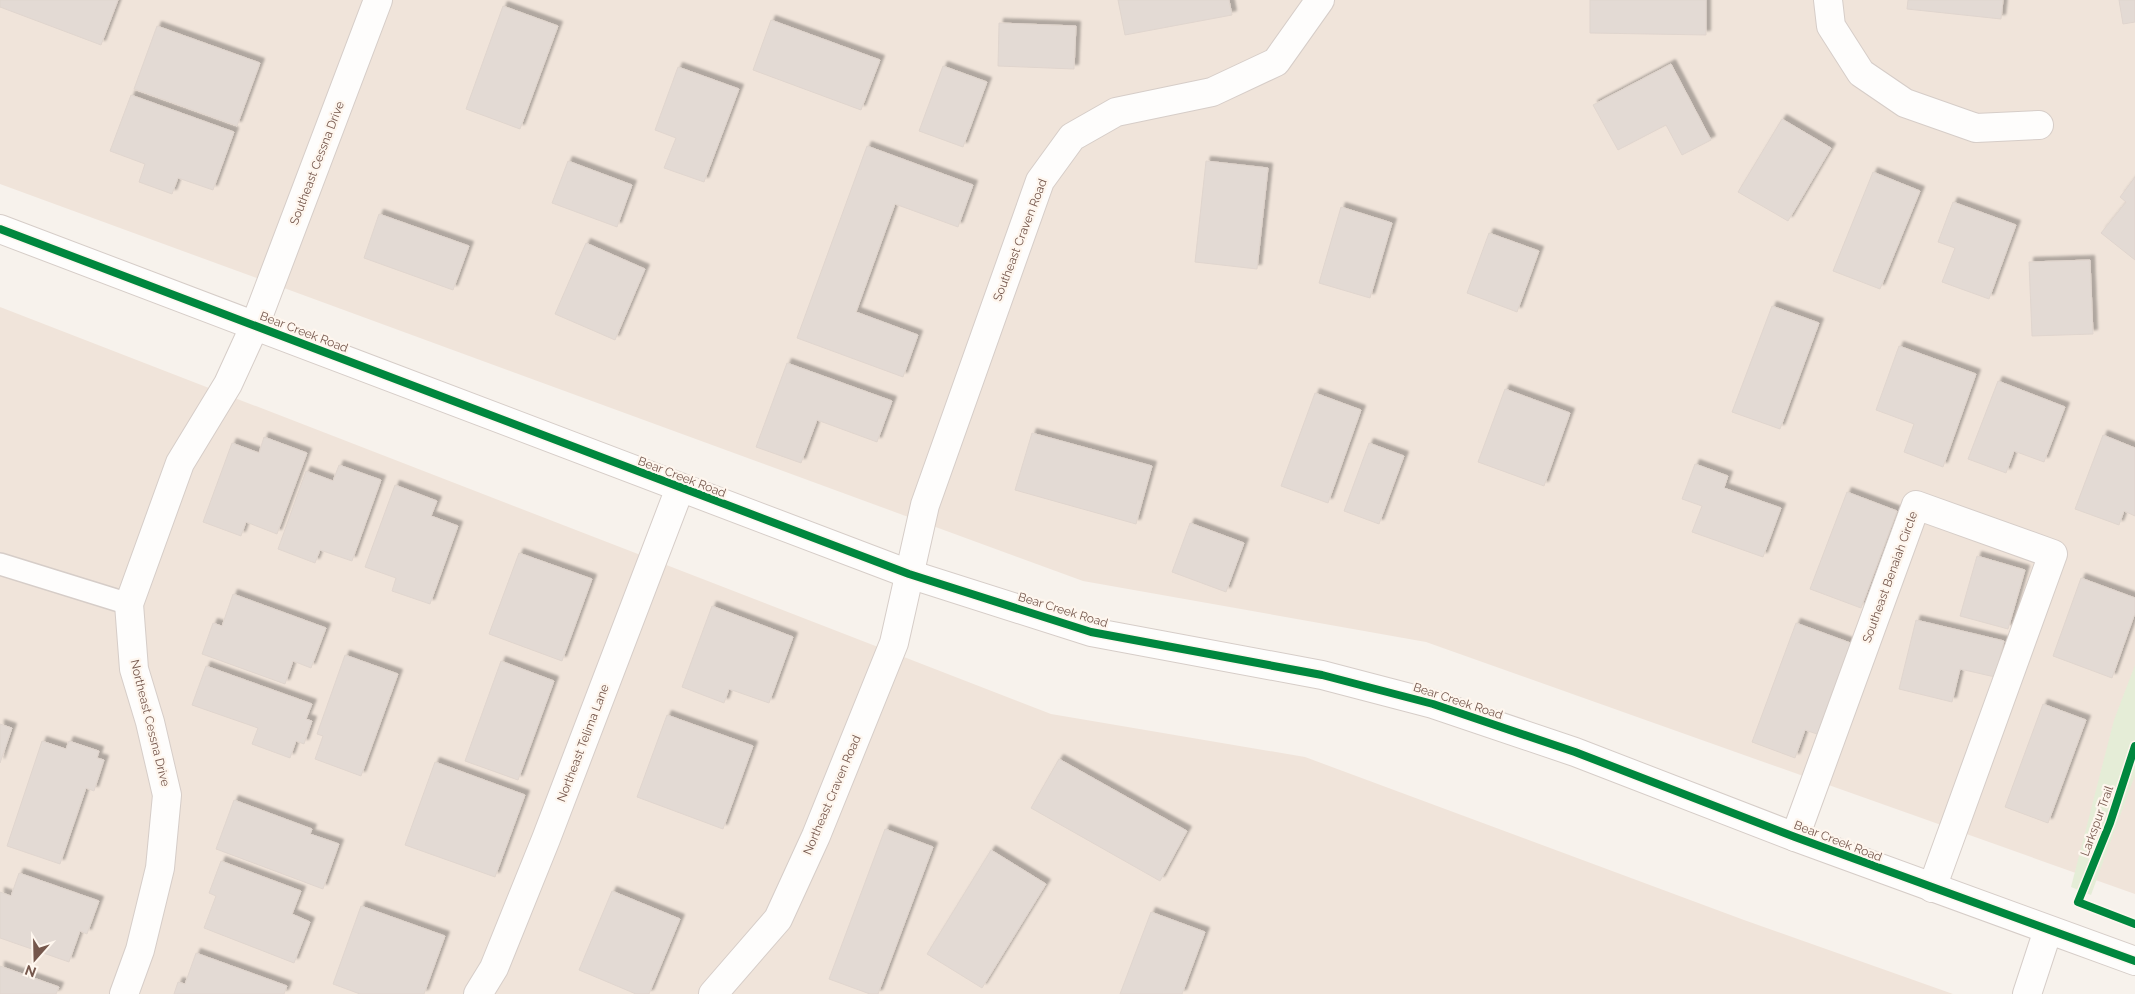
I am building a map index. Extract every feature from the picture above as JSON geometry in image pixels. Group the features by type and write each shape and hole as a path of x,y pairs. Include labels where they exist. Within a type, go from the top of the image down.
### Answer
{"street":[{"name":"Southeast Cessna Drive","path":"255,326 378,0"},
{"name":"Southeast Craven Road","path":"909,574 925,505 1040,181 1061,151 1072,137 1116,112 1212,92 1276,62 1320,0"},
{"path":"1828,0 1831,26 1861,73 1905,103 1976,128 2039,125"},
{"name":"Bear Creek Road","path":"0,229 909,574 1091,632 1322,675 1409,696 1574,752 1795,837 2135,961"},
{"name":"Northeast Cessna Drive","path":"124,994 140,950 160,868 167,795 150,722 134,669 129,604 180,463 228,384 255,326"},
{"name":"Northeast Telima Lane","path":"478,994 494,968 546,839 680,488"},
{"name":"Southeast Benaiah Circle","path":"1795,837 1916,505 2053,554 1932,888"},
{"name":"Northeast Craven Road","path":"713,994 778,919 816,836 894,643 909,574"},
{"path":"2027,994 2048,930"}],"lane":[{"path":"0,564 129,604"}],"shaded area":[{"path":"0,0 2135,0 2135,894 1426,642 1083,581 0,184"},
{"path":"0,307 1051,714 1305,757 1744,920 1953,994 0,994"}],"green space":[{"path":"2135,665 2135,775 2091,895 2071,887 2114,720"}],"building":[{"path":"0,0 118,0 101,45 0,7"},
{"path":"1118,0 1229,0 1232,15 1125,35"},
{"path":"1590,0 1706,0 1706,35 1590,33"},
{"path":"1908,0 2003,0 2001,19 1907,9"},
{"path":"2119,0 2135,0 2135,22 2123,24"},
{"path":"503,6 558,26 520,129 466,109"},
{"path":"771,20 880,60 861,110 753,70"},
{"path":"999,23 1076,26 1074,69 998,66"},
{"path":"157,26 260,63 237,126 134,89"},
{"path":"1671,64 1711,140 1682,155 1666,125 1618,150 1593,105"},
{"path":"943,66 987,82 963,147 919,131"},
{"path":"678,67 739,89 704,182 664,168 676,138 655,130"},
{"path":"131,95 234,132 213,190 178,178 172,194 139,182 145,164 110,151"},
{"path":"1782,119 1831,148 1788,221 1738,192"},
{"path":"867,146 973,185 958,227 895,204 856,312 918,335 903,377 797,338"},
{"path":"568,161 632,185 617,227 552,203"},
{"path":"1206,161 1268,168 1257,269 1195,262"},
{"path":"1873,172 1920,191 1880,289 1833,271"},
{"path":"2135,177 2135,260 2101,233 2126,202 2120,197"},
{"path":"1953,202 2016,225 1989,299 1942,282 1955,248 1938,242"},
{"path":"1341,207 1392,223 1370,298 1319,283"},
{"path":"379,214 469,246 453,290 364,258"},
{"path":"1489,233 1539,251 1517,312 1467,293"},
{"path":"586,243 645,269 615,340 555,314"},
{"path":"2090,260 2093,334 2032,336 2029,262"},
{"path":"1772,306 1819,323 1780,429 1732,412"},
{"path":"1899,346 1976,374 1943,467 1904,452 1914,424 1876,410"},
{"path":"787,363 892,401 877,442 817,420 801,463 756,447"},
{"path":"1998,381 2065,407 2044,462 2014,451 2006,473 1968,459"},
{"path":"1505,389 1570,413 1544,486 1478,462"},
{"path":"1315,393 1361,410 1328,503 1281,486"},
{"path":"1032,433 1152,466 1136,524 1015,490"},
{"path":"2103,435 2135,448 2135,516 2124,511 2119,525 2075,509"},
{"path":"264,437 307,453 277,534 246,522 241,536 203,522 232,443 259,453"},
{"path":"1369,443 1404,456 1379,524 1344,511"},
{"path":"1695,464 1728,476 1724,488 1781,508 1763,557 1692,532 1702,506 1682,499"},
{"path":"339,465 381,480 352,561 320,550 315,563 278,549 306,471 333,481"},
{"path":"395,485 437,501 431,516 458,526 430,604 392,591 396,578 365,567"},
{"path":"1847,492 1897,511 1861,608 1810,589"},
{"path":"1190,523 1244,543 1226,592 1172,572"},
{"path":"519,553 592,579 562,661 489,634"},
{"path":"1977,556 2025,570 2008,629 1960,616"},
{"path":"2081,578 2135,598 2135,613 2112,678 2053,656"},
{"path":"233,594 326,628 311,668 293,661 285,684 202,654 213,623 222,626"},
{"path":"712,606 793,637 769,703 729,689 724,703 682,687"},
{"path":"1916,620 2004,641 1995,677 1960,669 1952,702 1899,689"},
{"path":"1796,623 1856,645 1823,736 1805,730 1795,758 1752,742"},
{"path":"345,655 398,674 361,776 315,759 323,736 317,734"},
{"path":"501,661 554,681 518,780 465,761"},
{"path":"206,666 312,704 306,719 312,721 304,744 296,741 290,758 252,744 258,728 192,705"},
{"path":"2043,704 2086,720 2048,823 2005,807"},
{"path":"667,715 753,746 723,829 637,797"},
{"path":"0,724 12,728 0,763"},
{"path":"42,741 66,749 69,741 99,751 97,758 104,760 94,791 86,788 60,864 7,846"},
{"path":"1059,759 1187,831 1160,881 1031,808"},
{"path":"435,762 525,795 495,877 405,845"},
{"path":"234,800 312,829 310,834 339,844 323,889 216,849"},
{"path":"885,829 933,847 878,994 870,994 829,979"},
{"path":"991,850 1046,884 982,988 927,954"},
{"path":"221,861 301,891 292,914 310,922 294,963 204,928 216,896 209,893"},
{"path":"19,873 99,901 87,934 80,931 69,962 0,938 0,892 11,896"},
{"path":"612,891 680,919 649,994 636,994 579,970"},
{"path":"361,906 445,936 424,994 360,994 333,984"},
{"path":"1151,912 1205,932 1182,994 1120,994"},
{"path":"196,953 287,986 284,994 174,994 178,982 185,984"},
{"path":"0,966 59,987 56,994 0,994"}],"cycle path":[{"path":"0,229 909,574 1091,632 1322,675 1433,704 1575,752 1795,837 2135,961"},
{"name":"Larkspur Trail","path":"2135,746 2110,823 2078,902 2135,924"}]}
